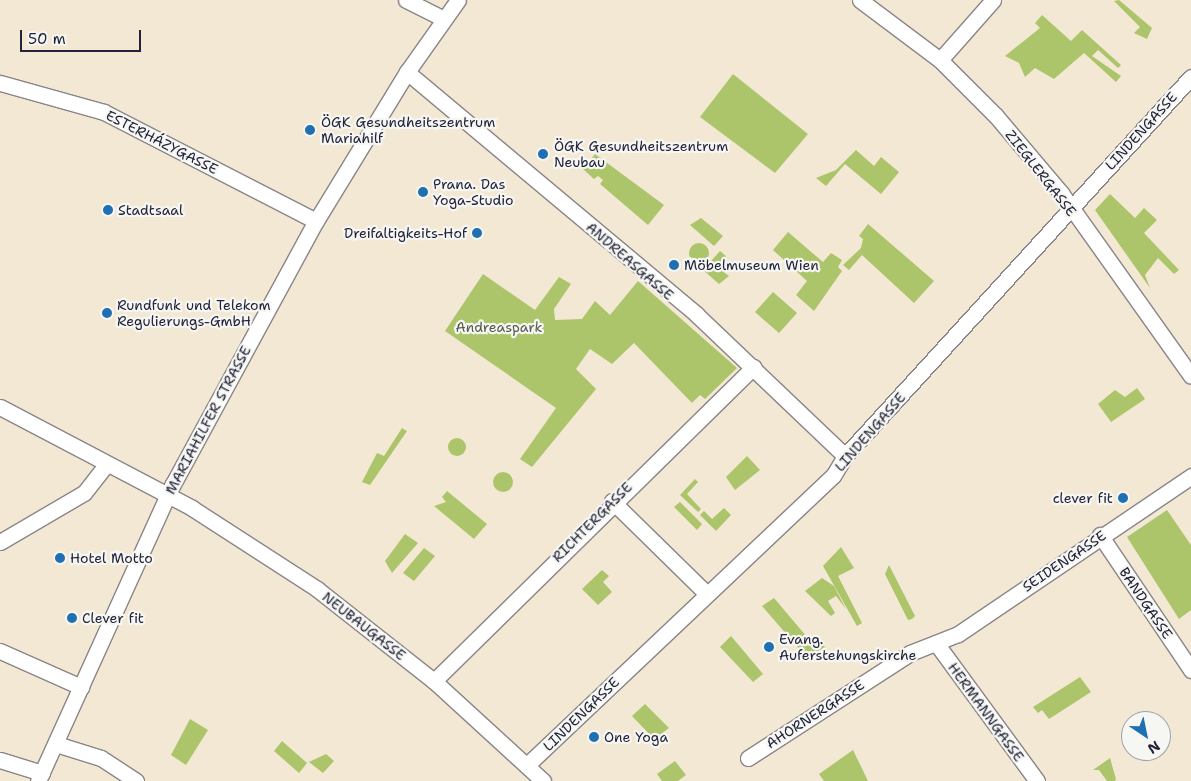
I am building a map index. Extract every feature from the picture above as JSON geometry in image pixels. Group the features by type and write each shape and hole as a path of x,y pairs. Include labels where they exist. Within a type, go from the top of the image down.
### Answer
{"street":[{"path":"406,0 444,20"},
{"name":"MARIAHILFER STRASSE","path":"40,777 167,497 316,221 407,72 458,0"},
{"name":"ZIEGLERGASSE","path":"860,0 940,60 996,116 1070,208 1191,376"},
{"path":"940,60 993,0"},
{"name":"ANDREASGASSE","path":"407,72 627,257 752,367 846,456"},
{"name":"LINDENGASSE","path":"527,765 833,476 846,456 1191,77"},
{"name":"ESTERHÁZYGASSE","path":"0,83 104,112 316,221"},
{"name":"RICHTERGASSE","path":"434,681 612,501 752,367"},
{"name":"NEUBAUGASSE","path":"0,407 167,497 317,589 434,681 543,781"},
{"path":"0,542 84,492 107,464"},
{"name":"SEIDENGASSE","path":"936,643 958,634 1100,535 1191,476"},
{"path":"612,501 707,594"},
{"name":"BANDGASSE","path":"1100,535 1191,670"},
{"name":"AHORNERGASSE","path":"748,758 910,653 936,643"},
{"name":"HERMANNGASSE","path":"936,643 1037,781"},
{"path":"0,650 82,687"},
{"path":"56,744 101,758 136,781"},
{"path":"2,761 40,777"}],"green space":[{"path":"1119,0 1152,28 1147,39 1134,33 1140,27 1114,1"},
{"path":"1042,15 1071,41 1082,30 1121,65 1118,68 1098,50 1092,56 1121,76 1116,82 1084,53 1054,79 1035,68 1025,77 1019,63 1005,56 1040,28 1035,23"},
{"path":"733,74 808,134 775,173 700,117"},
{"path":"856,150 874,166 881,157 899,172 881,194 845,164 826,186 816,178 836,170"},
{"path":"595,154 664,205 648,225 600,184 603,180 598,176 594,179 583,169"},
{"path":"1110,194 1135,218 1144,208 1157,220 1144,233 1179,270 1174,274 1158,258 1145,275 1150,288 1095,210"},
{"path":"701,218 723,236 714,246 690,225"},
{"path":"868,224 934,281 914,303 862,255 849,270 843,265 861,248 863,239 859,236"},
{"path":"788,232 823,262 831,253 842,260 838,267 842,271 814,311 796,295 807,281 773,250"},
{"path":"699,243 706,246 709,253 706,260 699,263 692,260 689,253 692,246"},
{"path":"720,251 726,256 717,267 729,276 719,284 703,270"},
{"name":"Andreaspark","path":"483,274 535,310 559,277 571,284 554,309 555,320 582,319 595,301 610,315 638,281 737,368 705,399 700,395 692,403 634,343 612,364 590,349 576,369 596,389 532,467 520,459 556,408 445,331"},
{"path":"773,292 797,313 779,333 755,312"},
{"path":"1137,388 1145,399 1111,422 1098,404 1115,390 1125,397"},
{"path":"402,428 407,431 370,485 362,482 377,453 384,456"},
{"path":"457,438 463,441 466,447 463,453 457,456 451,453 448,447 451,441"},
{"path":"747,456 760,470 735,490 726,477"},
{"path":"499,472 507,472 513,478 513,486 507,492 499,492 493,486 493,478"},
{"path":"695,479 698,482 687,494 701,509 698,512 680,495"},
{"path":"447,491 487,524 474,539 434,506 446,502 442,497"},
{"path":"680,502 702,524 697,530 674,507"},
{"path":"724,508 731,515 716,531 700,515 704,511 712,519"},
{"path":"1167,510 1191,545 1191,610 1179,619 1127,537"},
{"path":"405,534 418,543 392,573 385,561"},
{"path":"841,547 854,568 838,576 862,623 857,626 823,566"},
{"path":"424,548 435,556 414,581 403,573"},
{"path":"889,565 915,616 912,619 908,620 885,574"},
{"path":"602,570 609,576 603,582 612,592 598,605 582,589"},
{"path":"822,578 834,586 846,609 836,596 828,601 835,613 831,616 805,591"},
{"path":"774,598 807,637 818,637 825,647 807,658 762,606"},
{"path":"731,636 763,674 753,682 720,647"},
{"path":"1080,677 1091,692 1049,719 1042,710 1038,713 1033,707"},
{"path":"645,704 669,728 654,739 632,716"},
{"path":"190,719 208,730 186,765 171,755"},
{"path":"282,741 307,763 299,773 274,751"},
{"path":"853,750 868,781 824,781 819,774"},
{"path":"326,754 334,761 323,773 309,762"},
{"path":"1110,758 1115,781 1107,781 1099,770 1093,770"},
{"path":"675,761 686,775 678,781 662,781 657,774"}],"place":[{"name":"ÖGK Gesundheitszentrum Mariahilf","path":"310,130"},
{"name":"ÖGK Gesundheitszentrum Neubau","path":"543,154"},
{"name":"Prana. Das Yoga-Studio","path":"423,192"},
{"name":"Stadtsaal","path":"108,210"},
{"name":"Dreifaltigkeits-Hof","path":"477,233"},
{"name":"Möbelmuseum Wien","path":"674,265"},
{"name":"Rundfunk und Telekom Regulierungs-GmbH","path":"107,313"},
{"name":"clever fit","path":"1123,498"},
{"name":"Hotel Motto","path":"60,558"},
{"name":"Clever fit","path":"72,618"},
{"name":"Evang. Auferstehungskirche","path":"769,647"},
{"name":"One Yoga","path":"594,737"}]}
